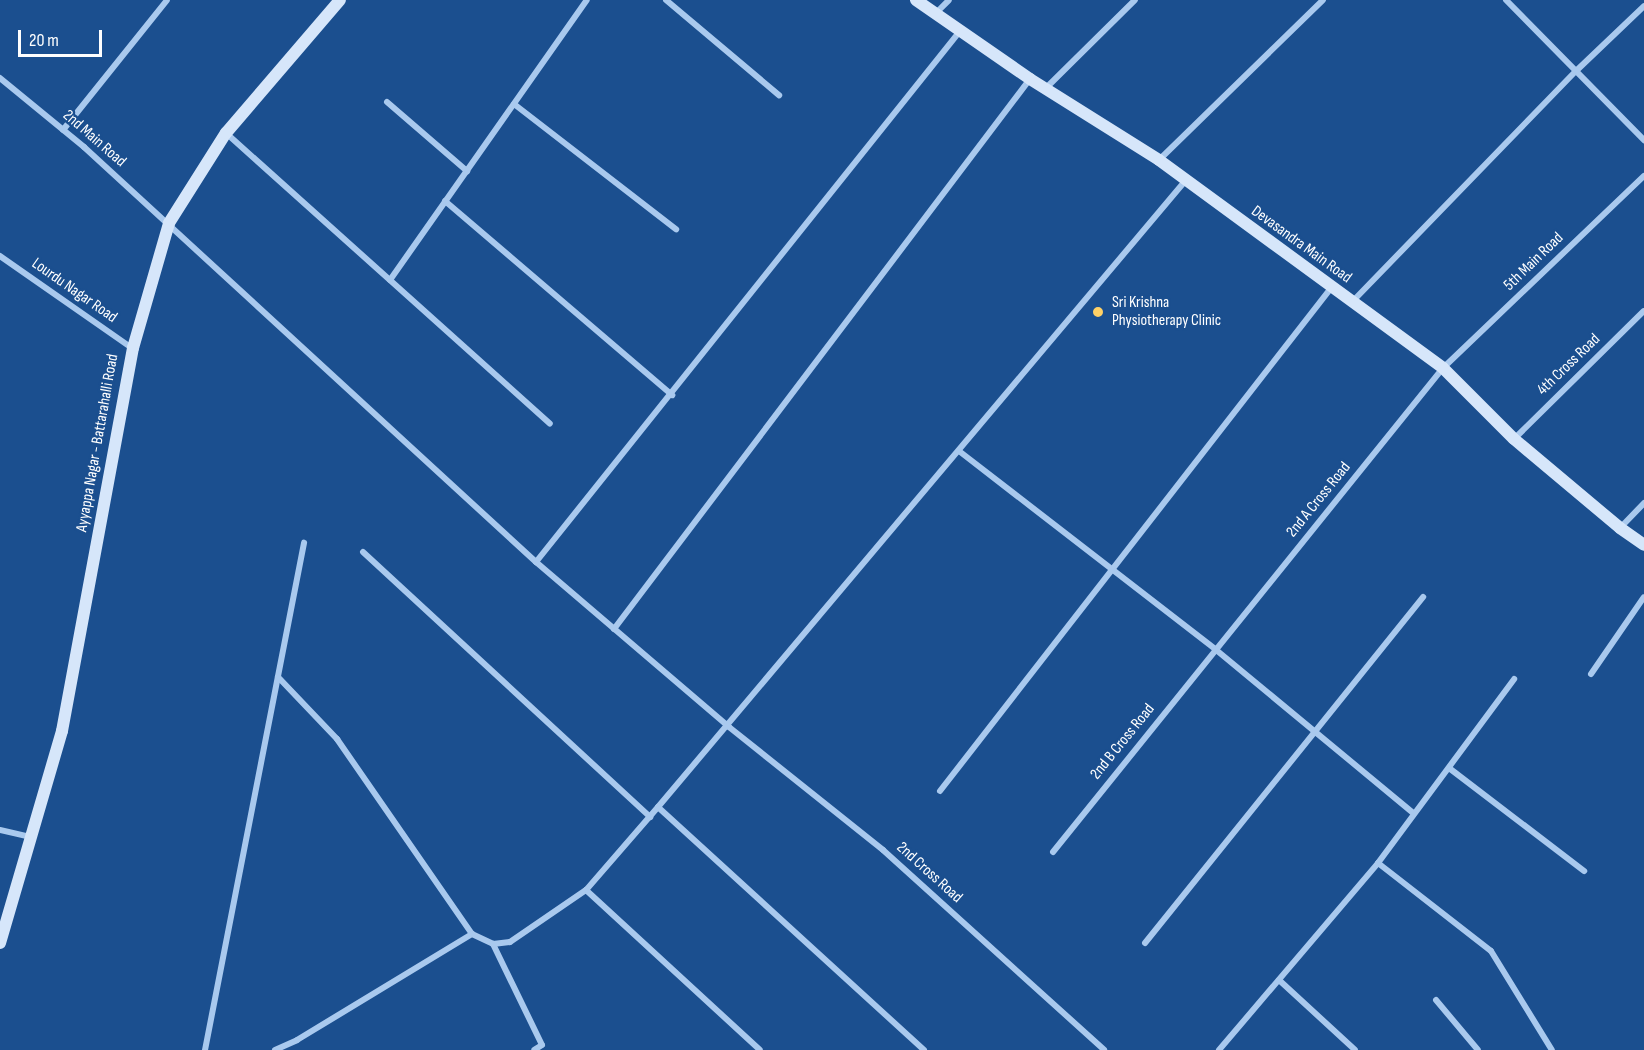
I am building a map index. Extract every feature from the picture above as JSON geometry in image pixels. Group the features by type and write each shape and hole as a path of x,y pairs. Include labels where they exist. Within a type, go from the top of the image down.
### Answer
{"main road":[{"name":"Ayyappa Nagar - Battarahalli Road","path":"0,943 62,731 133,348 169,223 226,133 340,0"},
{"name":"Devasandra Main Road","path":"916,0 1030,79 1159,160 1443,368 1514,439 1620,528 1644,545"}],"street":[{"path":"63,130 167,0"},
{"path":"390,280 587,0"},
{"path":"666,0 779,95"},
{"path":"936,14 949,0"},
{"path":"1046,88 1135,0"},
{"path":"1159,160 1323,0"},
{"path":"1506,0 1644,141"},
{"path":"1351,302 1576,71 1644,6"},
{"path":"536,562 960,31"},
{"name":"2nd Main Road","path":"0,78 169,223 536,562"},
{"path":"614,628 1030,79"},
{"path":"387,102 467,171"},
{"path":"514,104 676,229"},
{"path":"226,133 550,424"},
{"name":"5th Main Road","path":"1443,368 1644,176"},
{"path":"278,677 337,739 471,934 493,944 510,942 586,890 729,727 1186,180"},
{"path":"445,201 672,394"},
{"name":"Lourdu Nagar Road","path":"0,256 133,348"},
{"path":"940,791 1331,288"},
{"name":"4th Cross Road","path":"1514,439 1644,311"},
{"name":"2nd A Cross Road","path":"1215,649 1443,368"},
{"path":"959,451 1215,649 1413,813"},
{"path":"1620,528 1644,503"},
{"path":"205,1050 304,543"},
{"path":"363,552 650,817"},
{"name":"2nd Cross Road","path":"536,562 729,727 883,850 1104,1050"},
{"path":"1146,943 1423,597"},
{"path":"1591,674 1644,597"},
{"name":"2nd B Cross Road","path":"1053,852 1215,649"},
{"path":"1219,1050 1378,863 1514,679"},
{"path":"1449,768 1584,872"},
{"path":"658,807 924,1050"},
{"path":"0,831 31,837"},
{"path":"1378,863 1491,951 1552,1050"},
{"path":"586,890 760,1050"},
{"path":"275,1050 297,1040 471,934"},
{"path":"493,944 542,1045 534,1050"},
{"path":"1278,980 1355,1050"},
{"path":"1436,1000 1478,1050"}],"place":[{"name":"Sri Krishna Physiotherapy Clinic","path":"1098,312"}]}
